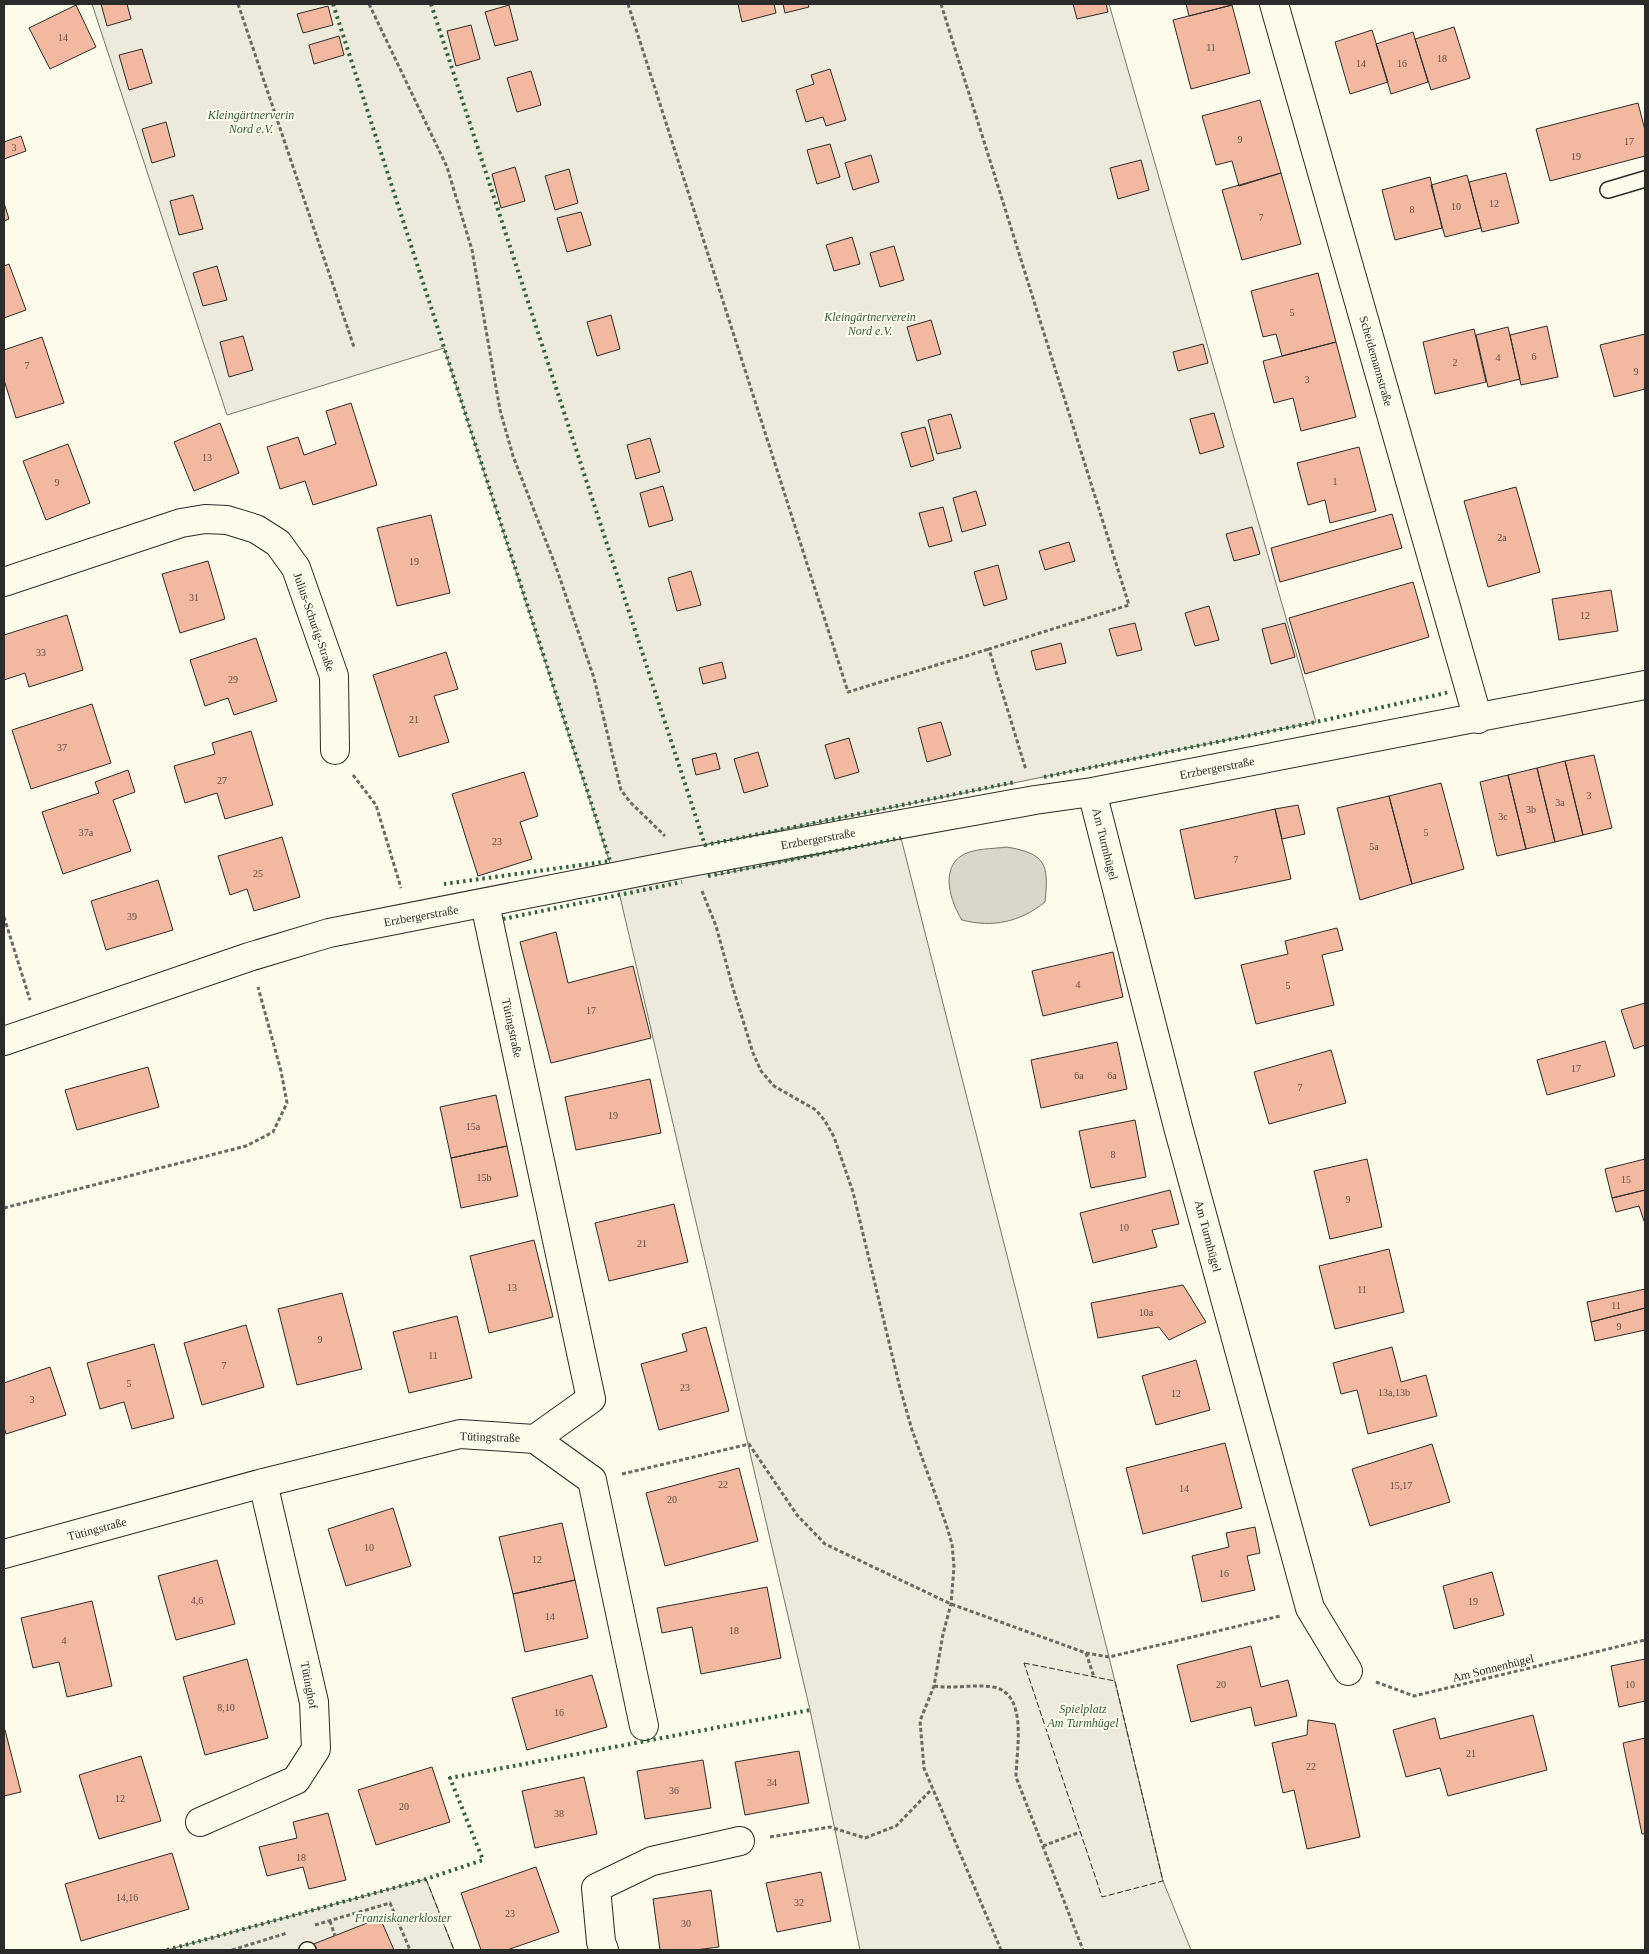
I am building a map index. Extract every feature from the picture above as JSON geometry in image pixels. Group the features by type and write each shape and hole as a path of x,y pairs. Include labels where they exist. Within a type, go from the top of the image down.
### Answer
{"street":[{"name":"Scheidemannstraße","path":"1274,4 1478,719"},
{"name":"Julius-Schurig-Straße","path":"4,582 181,523 205,519 228,520 256,530 278,544 296,568 334,676 335,750"},
{"name":"Erzbergerstraße","path":"4,1041 250,957 329,933 485,904 685,863 1035,800 1092,792 1478,719 1645,685"},
{"name":"Am Turmhügel","path":"1092,792 1178,1127 1310,1608 1348,1671"},
{"name":"Tütingstraße","path":"4,1554 263,1483 460,1434 535,1439 592,1399 485,904"},
{"path":"535,1439 592,1480 644,1726"},
{"name":"Tütinghof","path":"200,1822 296,1780 316,1749 314,1702 263,1483"},
{"path":"604,1950 601,1942 596,1888 652,1861 740,1842"}],"lane":[{"path":"1608,190 1645,179"}],"path":[{"path":"238,4 354,347"},
{"path":"368,4 447,167 472,250 500,410 513,456 556,567 594,678 621,790 630,802 666,836 685,863 708,902 733,988 761,1072 774,1086 816,1110 825,1121 837,1146 853,1192 912,1430 950,1537 954,1567 951,1604 943,1634 934,1686 920,1721 924,1768 1001,1950"},
{"path":"628,4 848,692 1129,605 941,4"},
{"path":"989,648 1035,800"},
{"path":"335,750 376,805 409,917"},
{"path":"4,918 41,1029"},
{"path":"4,1208 246,1146 272,1132 287,1103 281,1072 250,957"},
{"path":"592,1480 749,1444 797,1515 825,1544 951,1604 1086,1653 1109,1657 1310,1608"},
{"name":"Am Sonnenhügel","path":"1348,1671 1414,1696 1645,1640"},
{"path":"1086,1653 1094,1677"},
{"path":"934,1686 953,1689 995,1688 1004,1692 1012,1702 1018,1716 1019,1731 1016,1777 1083,1950"},
{"path":"740,1842 830,1827 865,1838 896,1826 932,1789"},
{"path":"1043,1846 1080,1832"},
{"path":"309,1927 390,1903 410,1950"},
{"path":"330,1921 335,1936"},
{"path":"232,1950 293,1932"}],"green space":[{"path":"92,4 1109,4 1316,722 706,845 716,875 901,838 1109,1657 1163,1881 1191,1950 860,1950 810,1710 618,888 444,348 227,415"},
{"name":"Franziskanerkloster","path":"426,1879 454,1950 167,1950"}],"shaded area":[{"path":"1007,847 1030,853 1042,863 1046,878 1045,902 1036,909 1006,922 985,923 962,920 951,896 949,878 955,862 961,856 971,851"}],"building":[{"path":"101,4 127,4 131,19 107,26"},
{"path":"738,4 774,4 776,13 742,22"},
{"path":"783,4 808,4 809,7 785,13"},
{"path":"1073,4 1106,4 1108,12 1077,19"},
{"path":"1186,4 1232,4 1232,5 1189,16"},
{"path":"76,5 96,47 50,69 29,28"},
{"path":"509,5 518,40 495,46 485,12"},
{"path":"1232,5 1250,73 1191,89 1173,20"},
{"path":"328,6 333,25 303,33 297,14"},
{"path":"471,25 480,59 456,66 447,31"},
{"path":"1454,27 1470,78 1431,90 1415,39"},
{"path":"1372,30 1388,82 1350,94 1335,42"},
{"path":"1413,32 1428,82 1391,94 1376,44"},
{"path":"339,36 344,55 314,64 309,45"},
{"path":"142,49 152,83 129,90 119,55"},
{"path":"830,69 846,120 826,126 823,117 806,122 796,90 814,84 811,75"},
{"path":"531,71 541,105 517,112 507,78"},
{"path":"1260,100 1281,173 1239,186 1232,161 1216,165 1202,116"},
{"path":"1638,103 1645,130 1645,156 1550,181 1536,129"},
{"path":"166,122 175,156 152,163 142,129"},
{"path":"21,136 26,151 4,159 4,142"},
{"path":"830,144 840,177 817,184 807,150"},
{"path":"871,155 879,182 853,190 845,163"},
{"path":"1141,160 1149,190 1118,199 1110,168"},
{"path":"515,167 525,201 501,208 492,174"},
{"path":"569,169 578,203 555,210 545,176"},
{"path":"1281,173 1301,244 1242,260 1222,190"},
{"path":"1506,173 1519,223 1482,232 1469,182"},
{"path":"1467,175 1481,228 1445,237 1431,185"},
{"path":"1430,177 1442,228 1395,240 1382,190"},
{"path":"193,195 203,229 179,235 170,201"},
{"path":"4,203 9,219 4,221"},
{"path":"581,212 591,245 567,252 557,218"},
{"path":"852,237 860,264 834,271 826,245"},
{"path":"894,246 904,280 880,287 870,253"},
{"path":"9,264 26,310 4,318 4,266"},
{"path":"217,266 227,300 203,306 193,273"},
{"path":"1318,273 1336,342 1282,356 1276,334 1263,337 1251,291"},
{"path":"611,315 620,349 597,356 587,322"},
{"path":"931,320 941,354 917,361 907,327"},
{"path":"1547,326 1558,377 1521,385 1510,335"},
{"path":"1508,327 1520,379 1488,387 1476,335"},
{"path":"1474,329 1486,382 1435,394 1423,342"},
{"path":"1645,334 1645,389 1614,397 1600,345"},
{"path":"243,336 253,370 229,377 220,342"},
{"path":"42,337 64,403 16,418 4,380 4,350"},
{"path":"1336,342 1356,417 1301,431 1293,398 1274,403 1263,361"},
{"path":"1203,344 1208,363 1178,371 1173,352"},
{"path":"351,403 377,485 313,505 305,481 280,489 267,447 298,437 304,455 336,444 326,411"},
{"path":"1214,413 1224,447 1200,454 1190,419"},
{"path":"951,414 961,448 937,454 928,420"},
{"path":"220,423 239,473 194,491 174,442"},
{"path":"925,427 934,460 911,467 901,433"},
{"path":"650,438 660,472 636,479 627,445"},
{"path":"68,444 90,503 46,520 23,461"},
{"path":"1359,447 1376,511 1330,523 1325,500 1308,505 1297,463"},
{"path":"663,486 673,520 649,527 640,493"},
{"path":"1516,487 1540,572 1488,587 1464,501"},
{"path":"976,491 986,525 962,532 953,498"},
{"path":"943,507 952,541 929,547 919,513"},
{"path":"1392,514 1402,548 1280,582 1271,548"},
{"path":"431,515 450,593 397,606 377,528"},
{"path":"1252,527 1260,554 1234,561 1226,534"},
{"path":"1069,542 1075,561 1045,570 1039,551"},
{"path":"208,561 225,619 180,633 162,574"},
{"path":"998,565 1007,599 984,606 974,572"},
{"path":"691,571 701,605 677,611 668,578"},
{"path":"1413,582 1429,637 1305,674 1289,618"},
{"path":"1611,590 1618,631 1559,640 1552,599"},
{"path":"1209,606 1219,640 1195,646 1185,613"},
{"path":"67,615 83,670 29,687 25,673 4,680 4,635"},
{"path":"1135,623 1142,650 1117,656 1109,629"},
{"path":"1285,623 1295,657 1271,664 1262,629"},
{"path":"256,638 277,701 234,715 228,698 205,706 190,660"},
{"path":"1061,643 1066,663 1036,670 1031,651"},
{"path":"446,652 458,689 434,696 449,742 399,757 373,675"},
{"path":"722,662 726,678 703,684 699,668"},
{"path":"92,704 111,763 31,789 12,730"},
{"path":"941,722 951,755 927,762 918,728"},
{"path":"251,731 273,805 225,819 217,793 185,803 174,766 215,754 212,743"},
{"path":"849,738 859,772 835,779 825,745"},
{"path":"758,752 768,786 744,793 734,759"},
{"path":"716,753 720,769 696,775 692,759"},
{"path":"1594,755 1612,828 1583,835 1565,761"},
{"path":"1565,761 1583,835 1555,842 1537,768"},
{"path":"1537,768 1555,842 1526,849 1508,775"},
{"path":"128,770 135,792 113,800 131,851 63,874 42,812 99,793 95,782"},
{"path":"524,772 538,816 520,822 532,859 478,876 452,794"},
{"path":"1508,775 1526,849 1497,856 1480,782"},
{"path":"1441,783 1464,869 1412,884 1389,796"},
{"path":"1389,796 1412,884 1360,900 1337,808"},
{"path":"1298,805 1305,834 1282,839 1275,809"},
{"path":"1275,809 1291,879 1195,899 1180,830"},
{"path":"282,837 300,897 254,911 247,889 230,895 218,856"},
{"path":"158,880 173,930 106,950 91,901"},
{"path":"1337,928 1343,950 1322,955 1334,1005 1256,1024 1241,965 1288,954 1285,941"},
{"path":"556,932 568,983 633,966 651,1038 551,1063 520,942"},
{"path":"1113,952 1123,997 1043,1016 1032,971"},
{"path":"1645,1003 1645,1045 1634,1049 1621,1010"},
{"path":"1605,1041 1615,1076 1547,1095 1537,1060"},
{"path":"1117,1042 1127,1089 1041,1108 1031,1060"},
{"path":"1331,1050 1346,1103 1269,1124 1254,1072"},
{"path":"148,1067 159,1107 77,1130 65,1090"},
{"path":"650,1079 661,1133 576,1150 565,1097"},
{"path":"496,1095 507,1146 451,1158 440,1107"},
{"path":"1135,1120 1146,1177 1091,1188 1079,1131"},
{"path":"507,1146 518,1196 461,1208 451,1158"},
{"path":"1367,1159 1382,1227 1330,1239 1314,1171"},
{"path":"1645,1159 1645,1190 1612,1198 1605,1169"},
{"path":"1170,1190 1179,1224 1152,1230 1157,1247 1093,1263 1080,1213"},
{"path":"1645,1190 1645,1224 1639,1206 1616,1212 1612,1198"},
{"path":"674,1204 688,1262 609,1281 595,1223"},
{"path":"534,1240 553,1317 489,1333 470,1256"},
{"path":"1389,1249 1404,1312 1335,1329 1319,1266"},
{"path":"1183,1285 1206,1322 1169,1340 1159,1327 1098,1338 1091,1303"},
{"path":"1645,1289 1645,1308 1591,1322 1587,1302"},
{"path":"342,1293 362,1369 297,1385 278,1309"},
{"path":"1645,1308 1645,1330 1595,1341 1591,1322"},
{"path":"457,1316 472,1378 409,1393 393,1332"},
{"path":"246,1325 264,1387 202,1405 184,1343"},
{"path":"706,1327 729,1411 659,1430 641,1364 687,1351 682,1334"},
{"path":"154,1344 174,1418 132,1429 124,1402 100,1409 87,1363"},
{"path":"1392,1347 1401,1382 1426,1375 1437,1416 1368,1434 1357,1390 1341,1394 1333,1363"},
{"path":"1196,1360 1210,1410 1156,1425 1142,1376"},
{"path":"50,1367 66,1415 6,1434 4,1427 4,1383"},
{"path":"1225,1443 1242,1508 1143,1534 1126,1468"},
{"path":"1432,1444 1450,1502 1370,1526 1352,1469"},
{"path":"739,1468 758,1541 665,1566 646,1493"},
{"path":"393,1508 411,1566 346,1586 328,1529"},
{"path":"562,1523 575,1580 513,1594 499,1537"},
{"path":"1255,1527 1260,1553 1247,1556 1255,1590 1202,1602 1192,1556 1229,1547 1226,1533"},
{"path":"217,1560 235,1624 176,1640 158,1576"},
{"path":"1492,1572 1504,1615 1454,1629 1443,1586"},
{"path":"575,1580 588,1638 525,1652 513,1594"},
{"path":"767,1587 781,1658 701,1674 692,1627 662,1633 657,1608"},
{"path":"92,1601 112,1686 67,1697 59,1662 33,1668 21,1618"},
{"path":"1251,1646 1261,1687 1288,1680 1297,1716 1255,1726 1251,1707 1191,1722 1177,1665"},
{"path":"247,1659 268,1738 205,1755 183,1677"},
{"path":"1645,1659 1645,1701 1619,1707 1611,1666"},
{"path":"592,1675 607,1727 527,1750 512,1698"},
{"path":"1533,1715 1547,1770 1448,1796 1440,1768 1406,1777 1393,1730 1435,1718 1440,1739"},
{"path":"1308,1720 1335,1724 1360,1837 1307,1849 1294,1790 1283,1793 1272,1743 1307,1735"},
{"path":"4,1731 21,1792 4,1796"},
{"path":"1645,1738 1645,1834 1642,1834 1623,1743"},
{"path":"799,1751 809,1803 745,1815 735,1762"},
{"path":"141,1756 161,1821 99,1839 79,1775"},
{"path":"703,1760 711,1808 645,1819 637,1771"},
{"path":"432,1767 450,1822 376,1845 358,1790"},
{"path":"584,1777 597,1834 535,1848 522,1791"},
{"path":"328,1813 346,1880 309,1889 303,1867 267,1876 259,1847 297,1838 293,1822"},
{"path":"172,1853 189,1909 81,1941 65,1884"},
{"path":"536,1867 559,1932 507,1950 481,1950 461,1893"},
{"path":"821,1872 831,1921 777,1932 766,1883"},
{"path":"711,1890 719,1947 695,1950 660,1950 653,1899"},
{"path":"380,1918 394,1950 313,1950 311,1945"}],"hedge":[{"path":"333,4 610,861 444,884"},
{"path":"431,4 705,845 1015,782"},
{"path":"1044,777 1316,722 1450,692"},
{"path":"708,876 901,838"},
{"path":"503,919 682,882"},
{"path":"167,1950 426,1879 483,1860 450,1778 810,1710"}],"fence":[{"path":"1024,1663 1115,1681 1163,1881 1102,1897 1024,1663"},
{"path":"426,1879 454,1950"}],"park label":[{"name":"Kleingärtnerverin Nord e.V.","path":"251,122"},
{"name":"Kleingärtnerverein Nord e.V.","path":"870,324"},
{"name":"Spielplatz Am Turmhügel","path":"1083,1716"}]}
